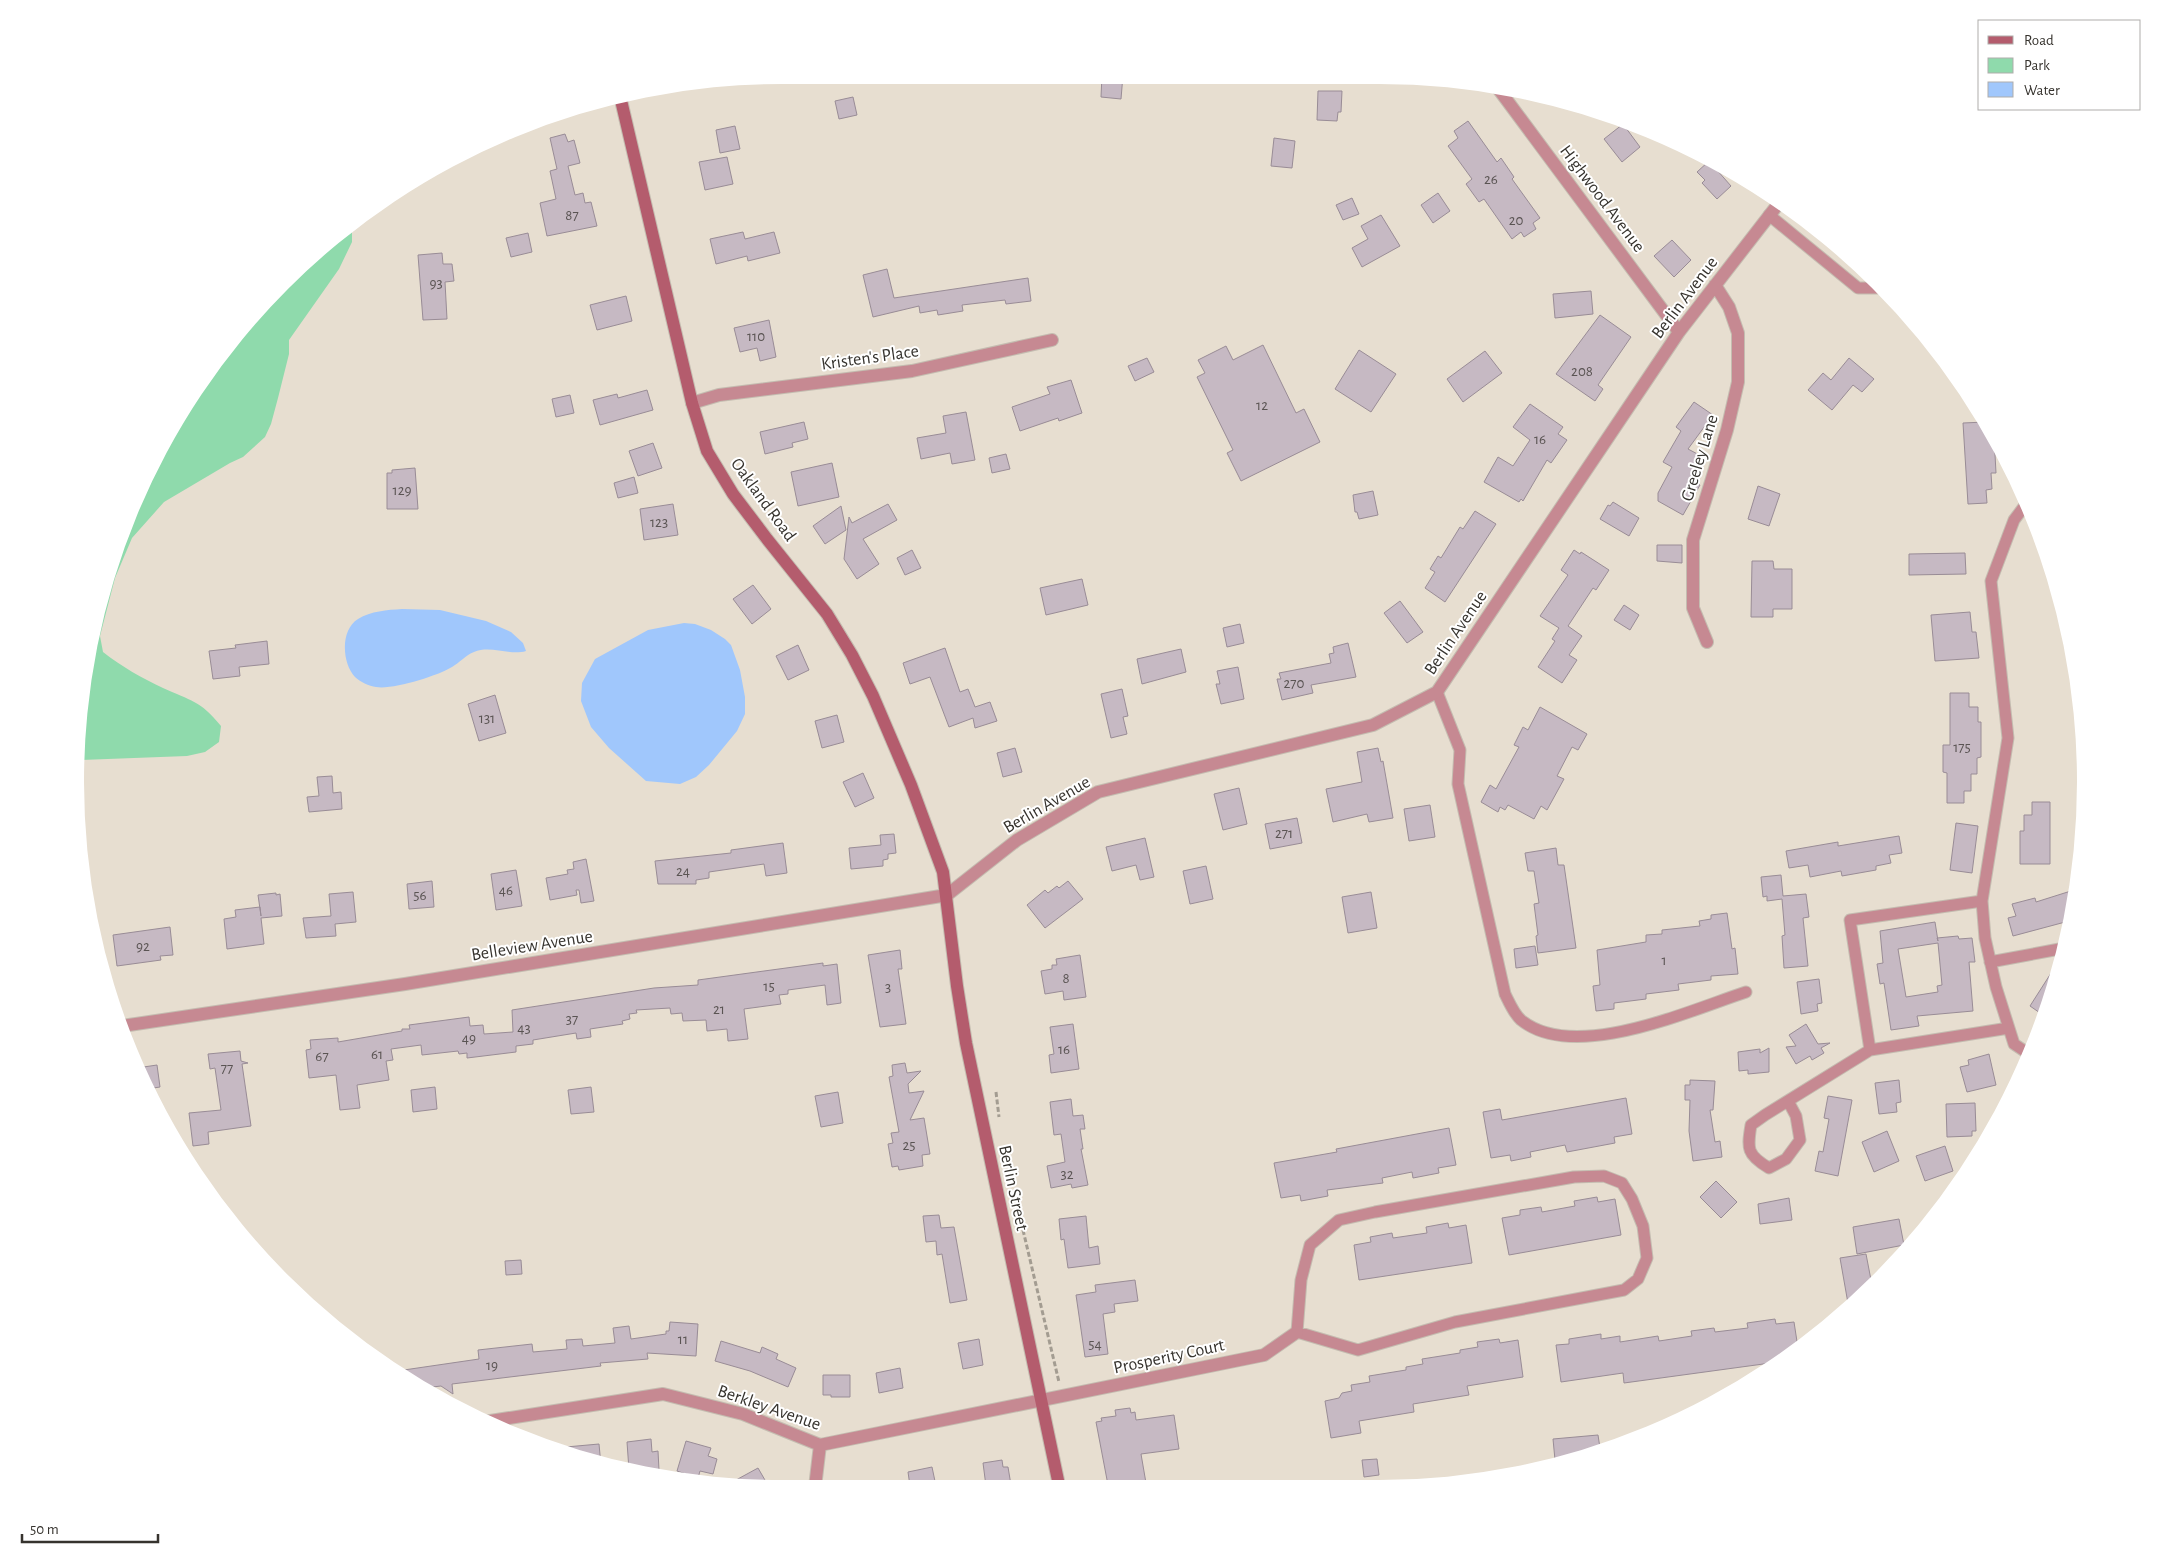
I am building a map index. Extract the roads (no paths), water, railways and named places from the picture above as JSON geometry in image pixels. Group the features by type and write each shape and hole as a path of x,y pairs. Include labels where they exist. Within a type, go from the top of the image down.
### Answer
{"main road":[{"name":"Oakland Road","path":"622,103 692,403 707,451 733,494 827,614 865,680 908,776 936,848 948,895"},
{"name":"Berlin Street","path":"948,895 956,986 966,1043 1058,1480"}],"street":[{"name":"Highwood Avenue","path":"1503,95 1679,332"},
{"name":"Berlin Avenue","path":"948,895 1017,840 1098,792 1373,725 1437,692 1679,332 1775,207"},
{"name":"Greeley Lane","path":"1707,642 1693,608 1693,540 1728,430 1738,382 1738,333 1729,307 1715,285"},
{"name":"Kristen's Place","path":"692,403 719,395 912,371 1052,340"},
{"name":"Belleview Avenue","path":"128,1025 405,984 948,895"},
{"name":"Prosperity Court","path":"1041,1401 1264,1355 1297,1332"},
{"name":"Berkley Avenue","path":"499,1420 663,1394 742,1414 820,1445 1041,1401"},
{"path":"816,1480 820,1445"}],"lane":[{"path":"1769,215 1858,288 1873,288"},
{"path":"2022,510 2014,520 1991,581 2008,738 1982,901 1985,938 1990,962 2014,1044 2023,1051"},
{"path":"1437,692 1460,750 1458,784 1505,994 1520,1019 1540,1031 1561,1037 1593,1036 1639,1027 1746,992"},
{"path":"1870,1050 1850,920 1982,901"},
{"path":"1990,962 2056,950"},
{"path":"1788,1101 1796,1116 1800,1140 1786,1159 1769,1168 1753,1158 1748,1144 1751,1125 1788,1101 1870,1050 2009,1028"},
{"path":"1604,1176 1622,1183 1632,1199 1644,1226 1647,1258 1638,1280 1624,1290 1455,1322 1358,1350 1297,1332 1301,1280 1310,1245 1339,1220 1374,1212 1574,1177 1604,1176"}],"water":[{"path":"402,609 440,610 486,621 511,632 523,643 526,651 480,650 471,653 452,667 415,682 384,687 368,685 355,677 347,664 345,647 348,631 352,624 363,616 379,611"},
{"path":"684,623 695,624 711,630 731,645 740,670 745,697 745,714 737,731 709,765 696,777 680,784 646,781 609,748 591,727 581,701 582,683 595,659 648,630"}]}
